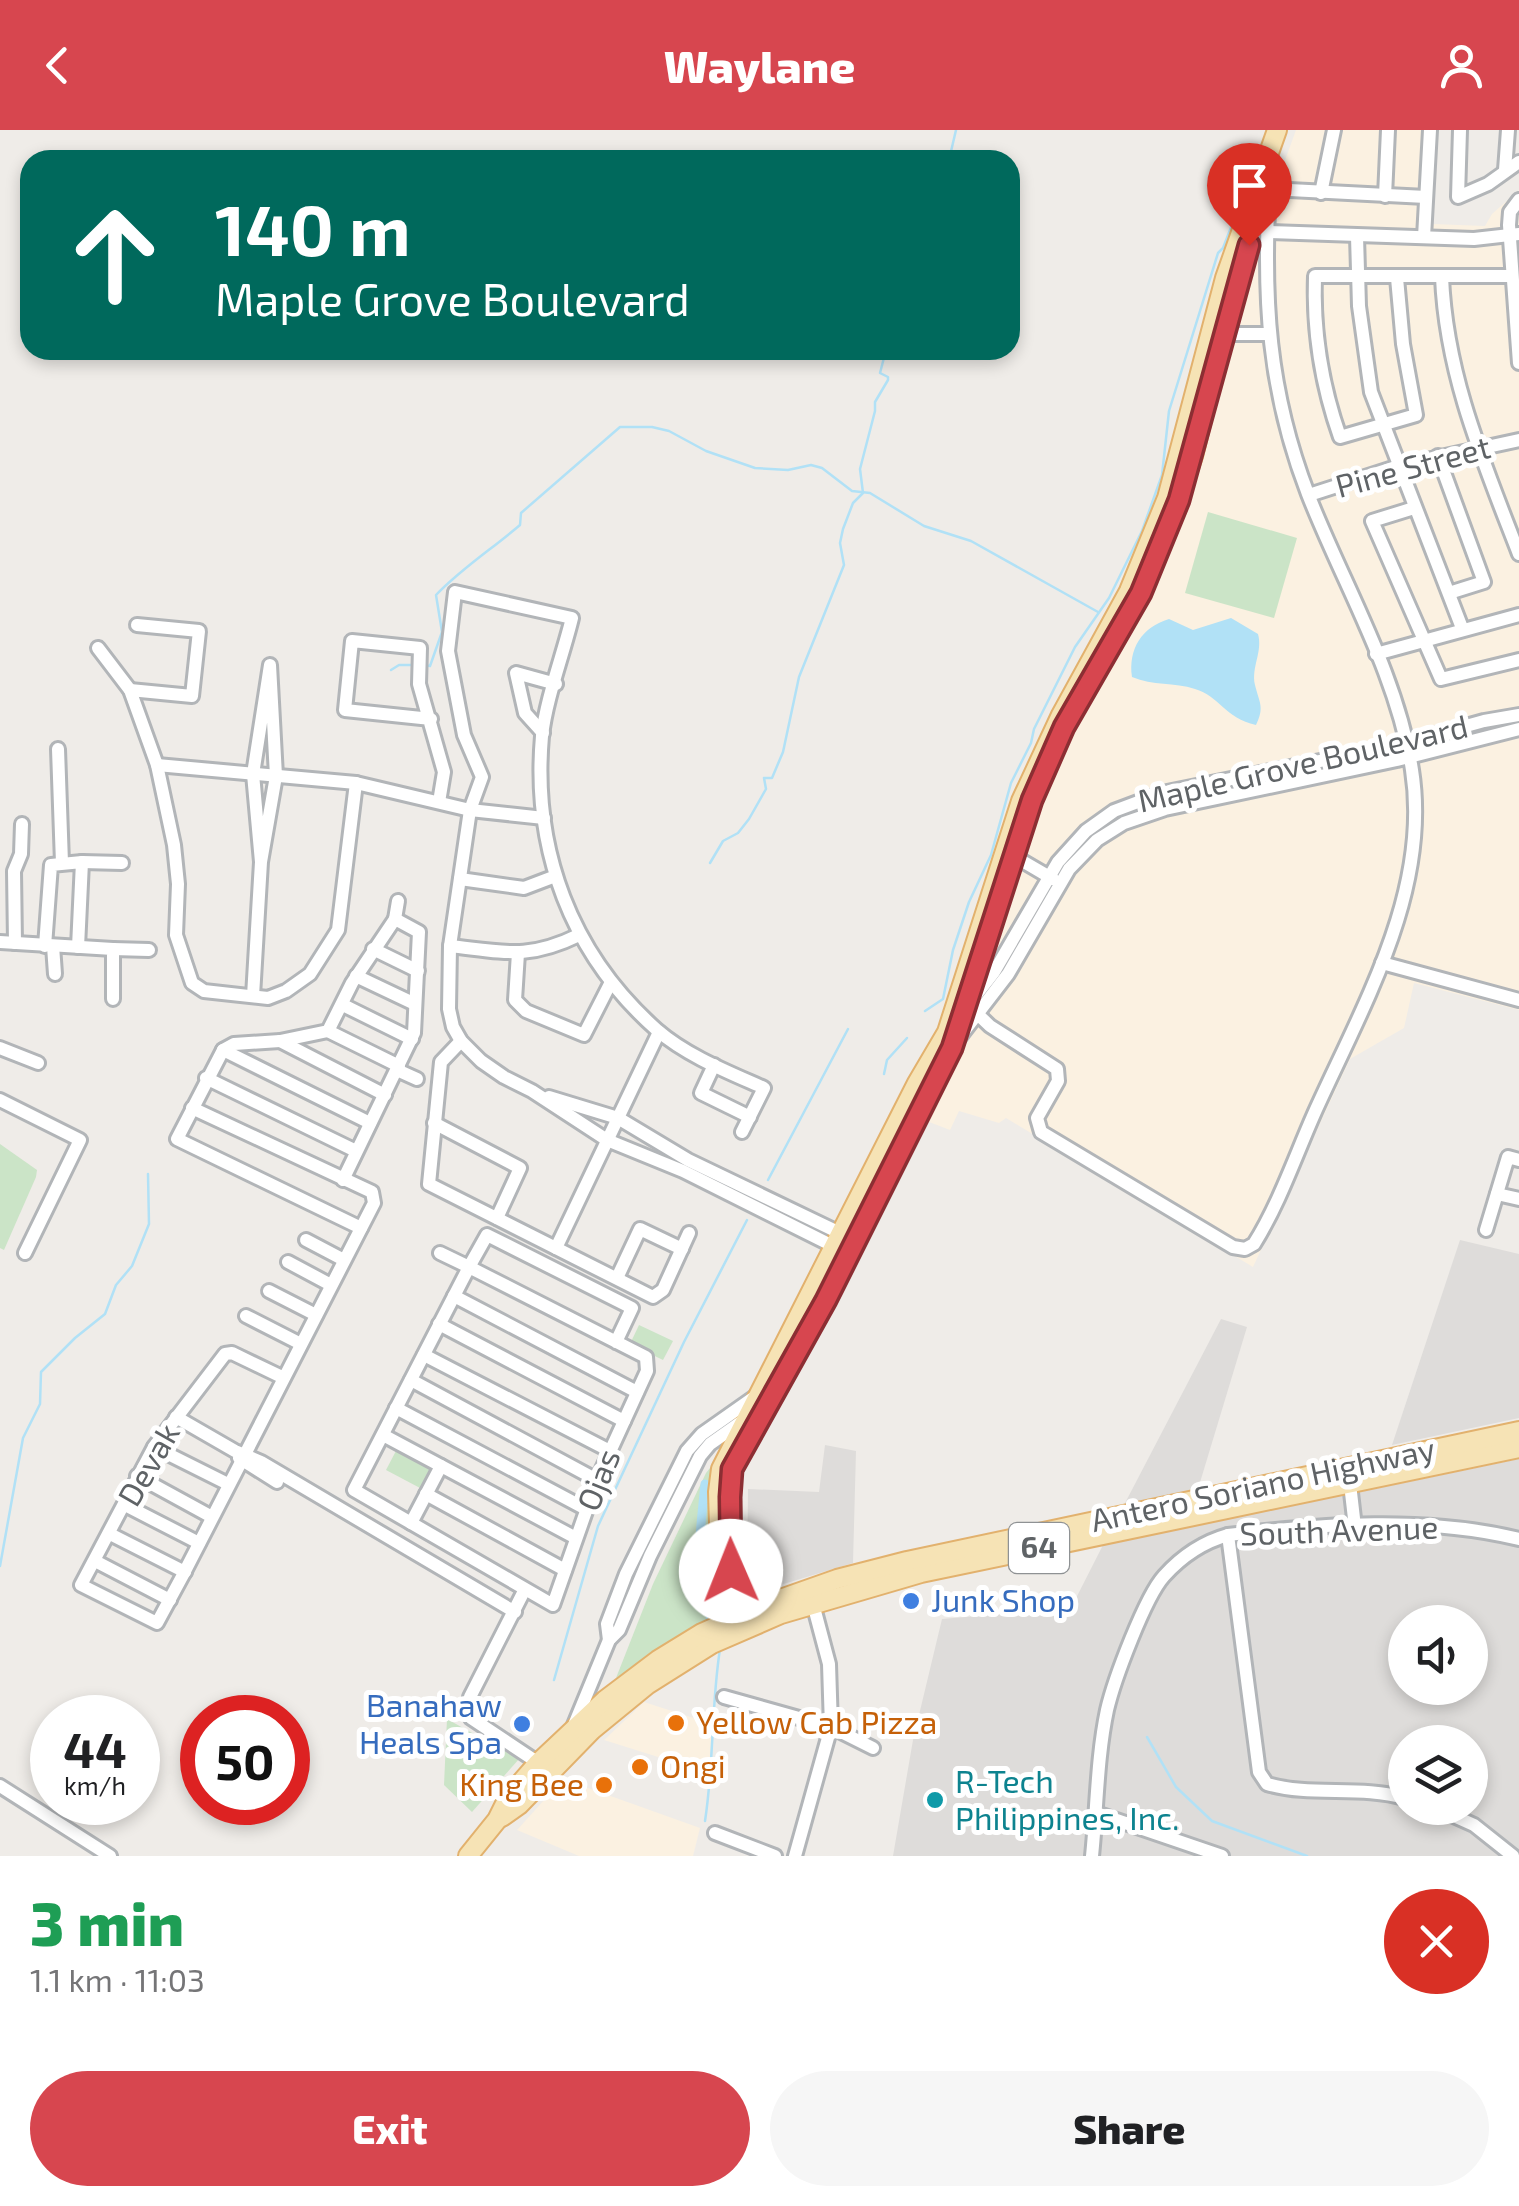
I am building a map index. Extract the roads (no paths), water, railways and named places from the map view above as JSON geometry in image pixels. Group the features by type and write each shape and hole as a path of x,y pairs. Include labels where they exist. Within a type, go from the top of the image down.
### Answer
{"main road":[{"path":"727,1626 719,1479 723,1464 826,1300 950,1040 1022,801 1061,715 1129,591 1167,498 1225,278 1277,130"},
{"path":"727,1626 730,1476 917,1083 973,1010 1012,855 1064,727 1141,593 1193,456 1239,273 1288,130"},
{"name":"Antero Soriano Highway","path":"468,1856 497,1820 519,1804 572,1730 645,1669 727,1626 907,1561 1519,1430"},
{"name":"Antero Soriano Highway","path":"811,1596 1519,1448"},
{"name":"Antero Soriano Highway","path":"544,1767 727,1626"}],"street":[{"path":"1321,193 1334,130"},
{"path":"1385,196 1388,130"},
{"path":"1424,237 1430,130"},
{"path":"1460,130 1458,198 1488,184 1519,162"},
{"path":"1505,170 1508,130"},
{"path":"973,1010 990,1026 1057,1068 1059,1079 1037,1118 1042,1132 1229,1245 1245,1250 1251,1247 1382,963 1405,890 1415,834 1408,750 1392,694 1309,496 1281,412 1265,294 1269,189 1426,197"},
{"path":"1519,200 1510,212 1515,235 1512,276 1519,362"},
{"path":"1267,232 1424,237 1515,235"},
{"path":"1357,236 1366,368 1382,424 1462,628"},
{"path":"1397,278 1416,415 1340,437 1323,375 1315,314 1315,276 1512,276"},
{"path":"1442,277 1448,344 1478,448 1519,554"},
{"path":"1222,334 1268,334"},
{"name":"Pine Street","path":"1309,496 1398,466 1519,440"},
{"path":"1438,456 1484,582 1448,593"},
{"path":"1414,508 1372,521 1441,679 1519,660"},
{"path":"742,1132 764,1088 714,1065 659,1032 611,982 579,936 554,876 544,818 542,732 572,618 455,592 448,651 464,735 482,777 470,810 450,946 449,1008 461,1041 481,1061 607,1140 685,1165 839,1241"},
{"path":"1376,654 1423,638 1519,615"},
{"path":"130,690 192,696 199,631 137,625"},
{"path":"431,719 345,710 352,641 420,648 418,684 431,719 444,772 439,802"},
{"path":"98,648 130,690 156,765 174,845 178,884 176,935 192,983 204,991 268,998 310,974 330,947 338,930 356,783"},
{"path":"253,996 261,862 276,776 270,665 253,774 261,862"},
{"path":"542,732 525,713 516,673 556,684"},
{"name":"Maple Grove Boulevard","path":"1408,750 1484,721 1519,715"},
{"name":"Maple Grove Boulevard","path":"973,1010 1086,831 1114,812 1144,798 1519,730"},
{"path":"58,749 62,863"},
{"path":"156,765 356,783 470,810 544,818"},
{"path":"22,824 7,943 149,950"},
{"path":"1012,855 1053,880"},
{"path":"78,947 82,862"},
{"path":"55,974 49,946 50,866 122,863"},
{"path":"460,879 524,888 554,876"},
{"path":"328,1031 356,976 395,919 398,901"},
{"path":"342,1180 412,1039 419,932 395,919"},
{"path":"450,946 518,953 550,950 579,936"},
{"path":"113,949 113,998"},
{"path":"373,950 418,971"},
{"path":"518,953 515,1000 526,1011 584,1035 611,982"},
{"path":"1382,963 1519,1000"},
{"path":"356,976 415,1004"},
{"path":"342,1005 412,1039"},
{"path":"361,1228 177,1139 206,1078 223,1050 234,1044 280,1041 328,1031 418,1080"},
{"path":"556,1248 659,1032"},
{"path":"280,1041 385,1094"},
{"path":"461,1041 441,1062 430,1184 654,1296 663,1290 689,1234"},
{"path":"0,1048 38,1062"},
{"path":"223,1050 370,1123"},
{"path":"714,1065 701,1094 750,1117"},
{"path":"206,1078 356,1151"},
{"path":"532,1092 618,1118 685,1165"},
{"path":"0,1100 80,1140 25,1253"},
{"path":"95,1562 170,1600 375,1197 372,1192 192,1108"},
{"path":"434,1123 520,1168 498,1218"},
{"path":"1486,1230 1508,1157 1519,1160"},
{"path":"1497,1194 1519,1199"},
{"path":"617,1278 640,1228 682,1249"},
{"path":"440,1253 468,1267 616,1342 632,1308 487,1235 468,1267 354,1490 529,1594 470,1697 470,1718 544,1767"},
{"path":"306,1240 344,1260"},
{"path":"288,1262 331,1285"},
{"path":"269,1290 316,1315"},
{"path":"454,1296 638,1392"},
{"path":"246,1316 301,1344"},
{"path":"440,1324 624,1421"},
{"name":"Ojas","path":"529,1594 553,1605 597,1480 648,1370 646,1358 616,1342"},
{"name":"Devak","path":"170,1600 158,1623 82,1586 154,1447 228,1352 284,1378"},
{"path":"424,1355 610,1451"},
{"path":"411,1380 597,1480"},
{"path":"609,1640 607,1624 626,1574 687,1451 702,1434 767,1395"},
{"path":"396,1408 586,1509"},
{"path":"572,1730 609,1640 619,1630 643,1570 700,1456 710,1444 750,1416"},
{"path":"176,1418 514,1615"},
{"path":"382,1435 576,1538"},
{"path":"154,1447 228,1484"},
{"path":"410,1523 441,1466"},
{"path":"137,1476 212,1517"},
{"path":"1350,1484 1354,1527"},
{"path":"426,1494 565,1570"},
{"path":"125,1505 199,1543"},
{"name":"South Avenue","path":"1092,1856 1107,1711 1130,1642 1161,1578 1190,1552 1228,1535 1354,1527 1444,1526 1519,1539"},
{"path":"110,1534 185,1572"},
{"path":"1228,1535 1259,1772 1266,1784 1282,1789 1349,1789 1388,1795"},
{"path":"795,1856 830,1727 829,1664 811,1596"},
{"path":"724,1697 830,1727 873,1748"},
{"path":"0,1786 110,1856"},
{"path":"1096,1813 1222,1856"},
{"path":"1474,1825 1513,1856"},
{"path":"716,1833 775,1856"}],"water":[{"path":"1231,618 1258,634 1254,678 1261,709 1256,725 1245,722 1195,689 1132,677 1132,657 1139,640 1159,623 1169,619 1193,630"}],"waterway":[{"path":"951,150 956,130"},
{"path":"925,1011 943,999 953,950 969,902 991,855 1011,783 1034,729 1075,647 1109,598 1142,531 1162,475 1169,411 1218,253 1260,153"},
{"path":"710,863 723,841 738,833 749,819 766,789 764,778 772,778 783,752 799,677 844,565 840,543 843,529 853,503 863,493 860,469 875,402 888,380 880,373 883,360"},
{"path":"423,665 430,666 442,632 436,595 520,525 521,513 620,427 669,431 706,451 755,468 822,468 852,491 870,493 924,526 971,541 1098,612"},
{"path":"391,670 399,665 415,665"},
{"path":"768,1180 848,1029"},
{"path":"884,1074 887,1060 907,1038"},
{"path":"0,1566 23,1438 40,1404 41,1372 105,1314 116,1285 132,1266 149,1224 148,1174"},
{"path":"554,1680 598,1526 684,1342 747,1220"},
{"path":"705,1484 700,1568 711,1619"},
{"path":"705,1821 720,1649"},
{"path":"1147,1737 1176,1787 1212,1821 1307,1856"}],"place":[{"name":"Junk Shop","path":"911,1601"},
{"name":"Yellow Cab Pizza","path":"676,1723"},
{"name":"Banahaw Heals Spa","path":"522,1724"},
{"name":"Ongi","path":"640,1767"},
{"name":"King Bee","path":"604,1785"},
{"name":"R-Tech Philippines, Inc.","path":"935,1800"}]}
